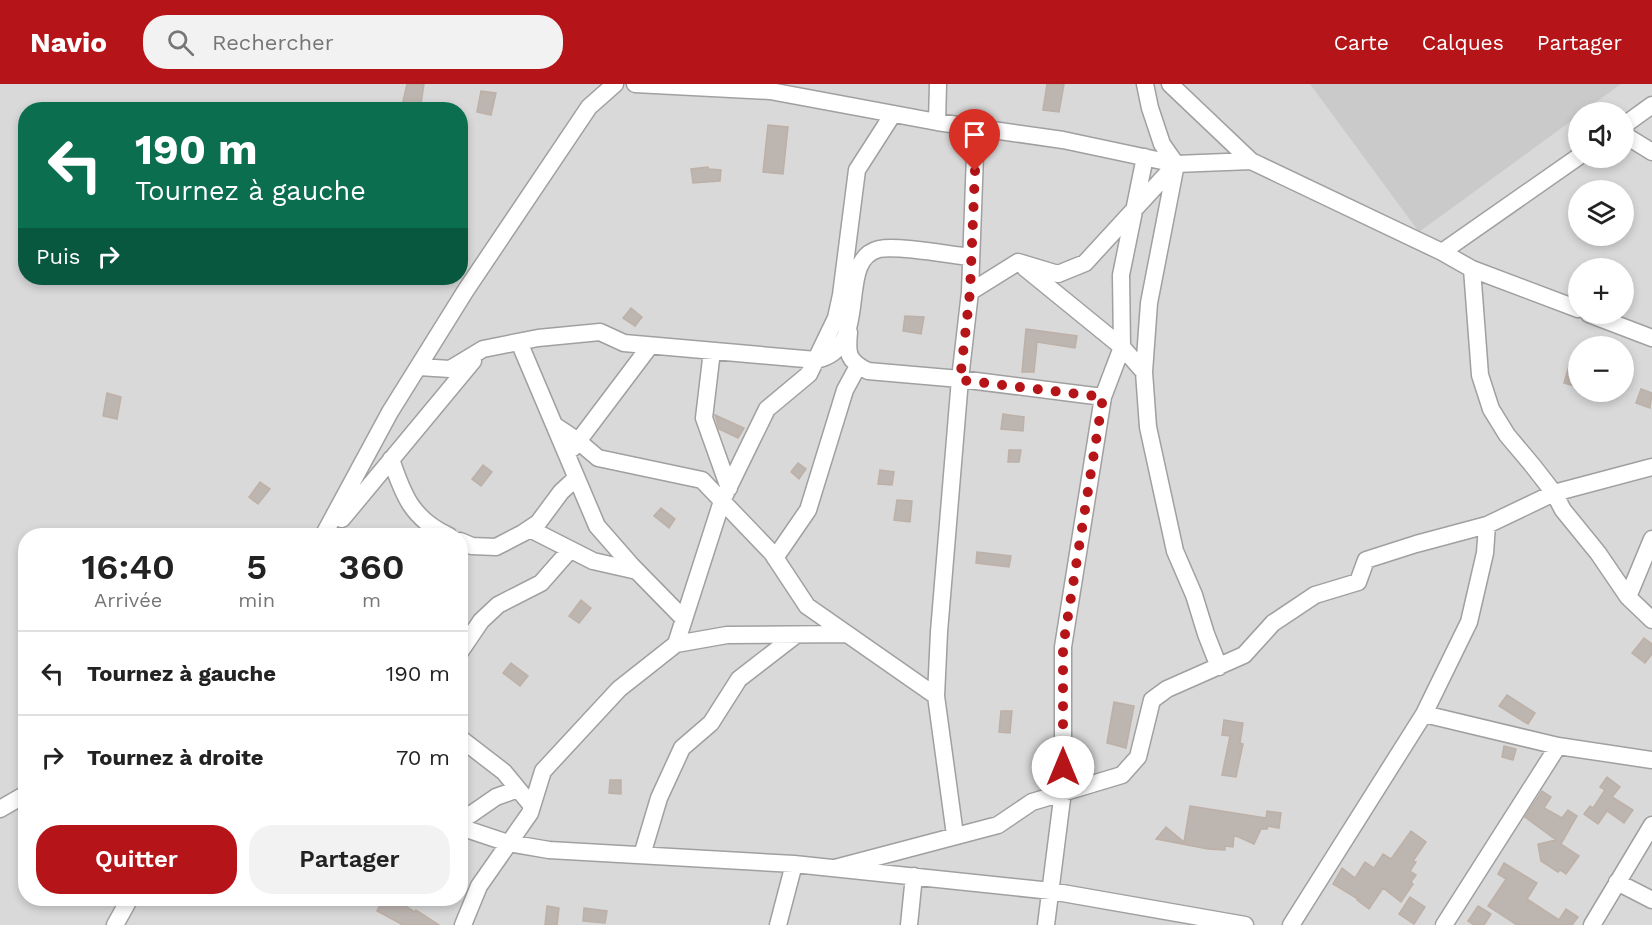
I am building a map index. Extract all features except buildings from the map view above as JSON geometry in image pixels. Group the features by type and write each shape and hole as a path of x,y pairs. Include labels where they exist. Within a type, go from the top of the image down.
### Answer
{"street":[{"path":"327,528 390,412 466,290 588,107 615,84"},
{"path":"635,84 770,91 937,122 1063,140 1176,164 1251,161"},
{"path":"937,122 938,84"},
{"path":"1145,84 1162,144 1176,164 1149,303 1144,372 1148,427 1175,551 1194,595 1219,667"},
{"path":"1171,85 1251,161 1442,252 1472,269 1568,305"},
{"path":"1634,118 1652,105"},
{"path":"676,644 725,495 767,409 809,374 836,318 841,296 857,170 893,114"},
{"path":"955,836 936,696 939,632 960,380 970,292 976,127"},
{"path":"1634,141 1652,152"},
{"path":"1046,925 1063,791 1063,647 1103,397 1122,347 1121,275 1145,157"},
{"path":"970,292 1018,262 1058,274 1085,263 1176,164"},
{"path":"1442,252 1568,164"},
{"path":"971,257 893,249 878,249 865,256 859,266 854,287 849,328 848,351 854,364 868,371 1103,397"},
{"path":"1018,262 1122,347 1144,372"},
{"path":"1472,269 1480,375 1491,409 1628,597 1652,620"},
{"path":"1615,324 1652,338"},
{"path":"419,367 450,369 483,349 600,332 624,343 816,360 826,358 838,348 849,328"},
{"path":"519,342 597,526 684,619"},
{"path":"567,456 650,346"},
{"path":"336,528 351,506 483,349"},
{"path":"712,351 704,418 725,495"},
{"path":"775,558 808,510 845,390 858,366"},
{"path":"554,425 598,458 702,480 725,495 775,558 807,606 936,696"},
{"path":"391,459 410,507 423,520 436,528"},
{"path":"836,868 998,825 1032,802 1122,775 1138,757 1152,700 1167,689 1245,655 1273,623 1315,595 1358,582 1366,560 1487,525 1554,493 1652,467"},
{"path":"468,544 496,547 530,529 538,523 561,492 576,478"},
{"path":"1291,925 1424,714 1469,622 1485,553 1487,525"},
{"path":"530,529 593,561 637,571"},
{"path":"1628,597 1652,539"},
{"path":"468,640 481,621 498,605 540,583 570,550"},
{"path":"463,925 478,886 530,813 543,771 619,690 676,644 727,635 847,634"},
{"path":"642,855 659,798 682,748 711,723 739,679 796,635"},
{"path":"1424,714 1558,746 1652,760"},
{"path":"468,744 504,772 532,806"},
{"path":"1444,925 1558,746"},
{"path":"468,815 496,797 518,789"},
{"path":"0,809 18,799"},
{"path":"1592,925 1652,825"},
{"path":"468,830 508,843 549,850 794,864 914,876 1051,891 1245,925"},
{"path":"778,925 794,864"},
{"path":"909,925 914,876"},
{"path":"1617,882 1652,900"},
{"path":"115,925 126,906"}],"shaded area":[{"path":"0,84 1652,84 1652,925 0,925"},
{"path":"1310,84 1621,84 1596,102 1568,102 1568,123 1419,232"}],"route":[{"path":"975,171 970,292 960,380 1103,397 1063,647 1063,767"}]}
